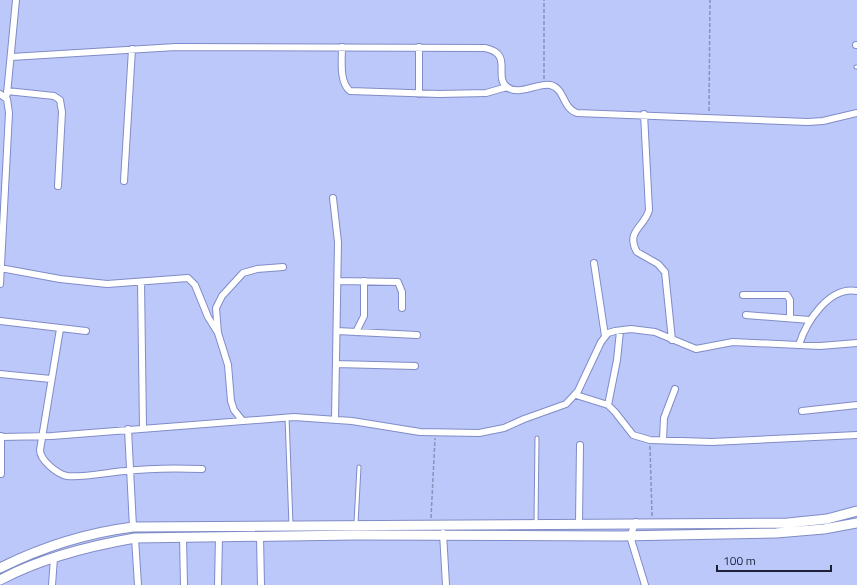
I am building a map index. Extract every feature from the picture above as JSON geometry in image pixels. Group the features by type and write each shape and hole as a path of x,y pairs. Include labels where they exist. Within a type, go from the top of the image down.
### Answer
{"street":[{"path":"0,284 3,170 9,112 6,99 16,0"},
{"path":"11,57 132,49 342,47 492,49 500,56 504,83 507,87"},
{"path":"342,47 343,76 346,88 350,91 419,94 486,93 507,87 516,89 549,85 558,90 565,104 572,111 590,113 644,114 808,122 823,121 857,114"},
{"path":"419,47 419,94"},
{"path":"124,180 132,49"},
{"path":"7,91 54,96 60,100 62,112 58,186"},
{"path":"0,94 6,99"},
{"path":"644,114 649,210 645,219 636,228 633,241 637,252 658,264 665,272 672,340"},
{"path":"333,198 338,242 335,419"},
{"path":"594,263 605,336"},
{"path":"242,420 234,410 231,401 228,365 218,333 216,308 218,302 237,278 250,270 283,267"},
{"path":"1,268 60,279 107,284 183,278 191,280 208,317 218,333"},
{"path":"338,281 398,282 402,292 402,308"},
{"path":"356,332 364,316 364,281"},
{"path":"141,282 143,428"},
{"path":"799,345 803,331 810,320 836,293 847,290 857,291"},
{"path":"743,295 787,295 790,300 790,318"},
{"path":"746,315 810,320"},
{"path":"0,322 86,331"},
{"path":"60,329 40,450 42,458 65,475 130,470 176,468 202,469"},
{"path":"608,405 617,360 620,330"},
{"path":"1,474 1,437 42,436 287,417 335,419 435,433 479,433 504,428 566,404 576,395 605,336 608,333 620,330 646,331 696,348 733,342 799,345 834,345 857,343"},
{"path":"337,331 417,335"},
{"path":"336,364 415,366"},
{"path":"0,374 51,379"},
{"path":"664,440 664,418 675,389"},
{"path":"576,395 608,405 616,412 633,435 650,440 712,442 857,435"},
{"path":"802,411 857,405"},
{"path":"128,429 133,527"},
{"path":"579,523 580,445"},
{"path":"0,580 54,558 135,538 260,537 579,523 630,531 652,522 788,522 827,518 857,511"},
{"path":"0,568 34,552 60,543 106,531 133,527 431,524 443,529 776,533 824,529 857,523"},
{"path":"443,529 446,585"},
{"path":"630,531 645,585"},
{"path":"183,537 184,585"},
{"path":"218,585 219,537"},
{"path":"260,537 261,585"},
{"path":"135,538 138,585"},
{"path":"52,585 54,558"}],"lane":[{"path":"287,417 291,525"},
{"path":"536,524 537,438"},
{"path":"356,525 358,467"}],"path":[{"path":"544,0 544,85"},
{"path":"709,117 711,54 710,0"},
{"path":"431,524 435,433"},
{"path":"650,440 652,522"}]}
